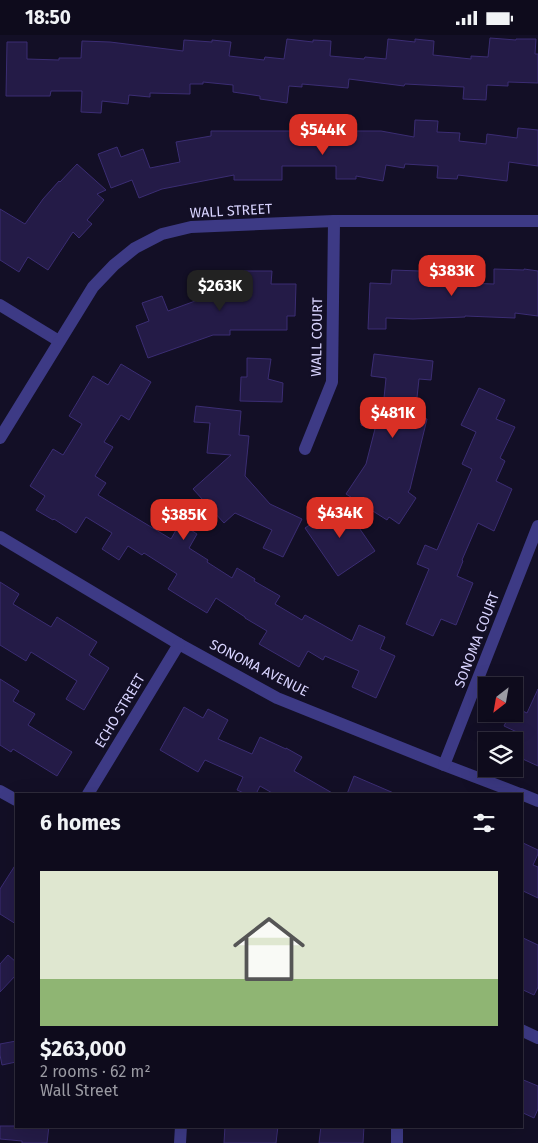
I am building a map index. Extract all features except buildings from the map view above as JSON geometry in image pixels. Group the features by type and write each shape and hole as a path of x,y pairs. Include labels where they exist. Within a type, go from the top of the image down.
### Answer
{"street":[{"name":"WALL STREET","path":"0,438 93,287 114,265 136,248 162,233 191,227 334,221 538,221"},
{"name":"WALL COURT","path":"305,449 332,382 334,221"},
{"path":"0,305 59,341"},
{"name":"SONOMA COURT","path":"444,765 538,526"},
{"name":"SONOMA AVENUE","path":"0,537 179,644 277,698 517,793"},
{"name":"ECHO STREET","path":"89,793 179,644"},
{"path":"0,791 15,799"},
{"name":"SONOMA AVENUE","path":"523,795 538,801"},
{"path":"523,1031 538,1038"},
{"path":"180,1143 181,1128"},
{"path":"396,1143 397,1128"}]}
